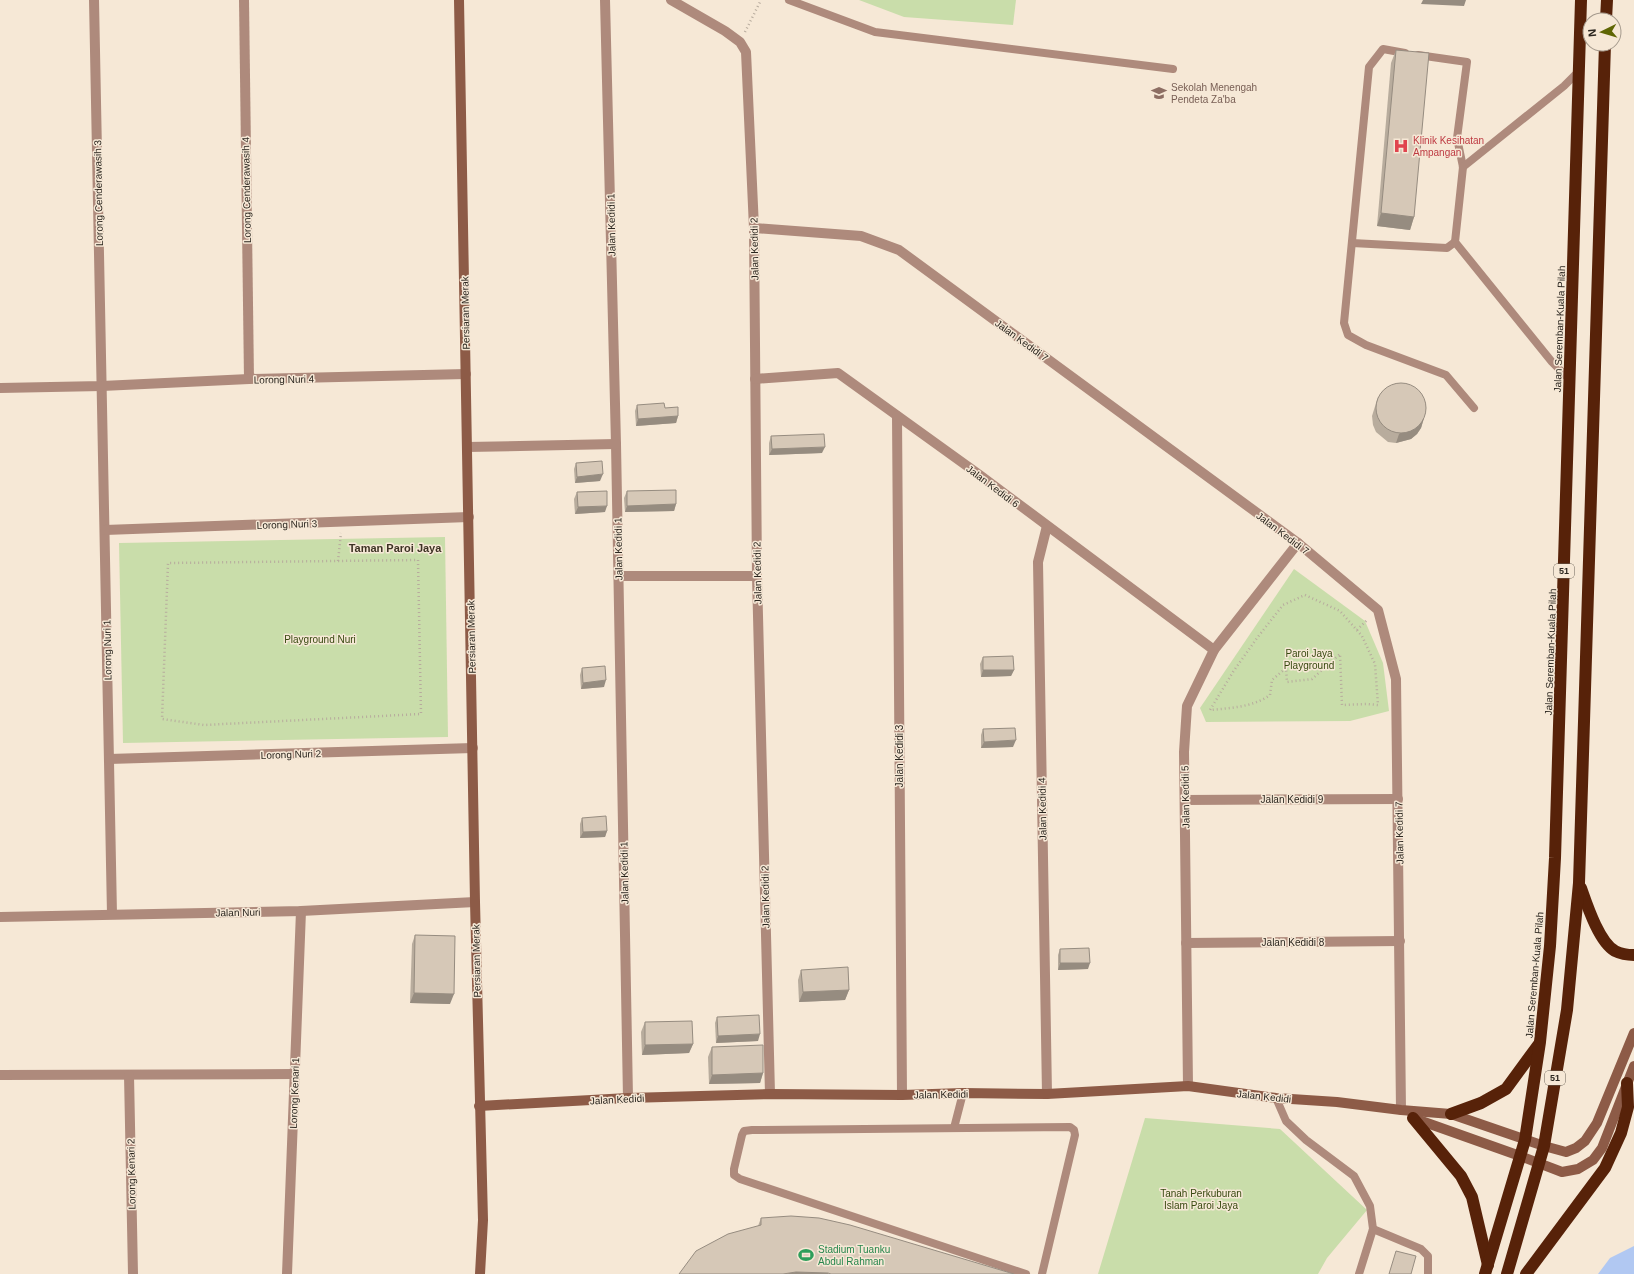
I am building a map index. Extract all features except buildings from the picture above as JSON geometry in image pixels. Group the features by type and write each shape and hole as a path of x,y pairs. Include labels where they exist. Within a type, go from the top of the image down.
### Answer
{"highway":[{"name":"Jalan Seremban-Kuala Pilah","path":"1487,1270 1525,1140 1540,1042 1550,946 1555,858 1582,0"},
{"path":"1606,12 1607,0"},
{"name":"51","path":"1507,1274 1544,1146 1567,1010 1580,883 1605,52"},
{"path":"1580,883 1592,920 1606,941 1615,951 1634,955"},
{"path":"1451,1114 1480,1103 1506,1089 1540,1042"},
{"path":"1526,1274 1605,1168 1621,1133 1628,1107 1627,1083"},
{"path":"1413,1118 1461,1176 1472,1197 1487,1270"}],"street":[{"name":"Lorong Cenderawasih 3","path":"94,0 102,386"},
{"name":"Lorong Cenderawasih 4","path":"244,0 249,379"},
{"name":"Persiaran Merak","path":"460,0 475,902 483,1220 480,1274"},
{"name":"Jalan Kedidi 1","path":"605,0 619,576 628,1098"},
{"path":"671,0 725,31 740,42"},
{"name":"Jalan Kedidi 2","path":"740,42 746,52 754,228 757,576 770,1094"},
{"name":"Jalan Kedidi 7","path":"754,228 861,236 899,250 1298,543 1378,610 1396,679 1401,1110"},
{"name":"Jalan Kedidi 6","path":"755,379 838,373 981,476 1214,650"},
{"name":"Lorong Nuri 4","path":"0,388 102,386 249,379 466,374"},
{"name":"Lorong Nuri 1","path":"102,386 112,914"},
{"name":"Jalan Kedidi 3","path":"897,416 902,1095"},
{"path":"468,446 616,444"},
{"name":"Lorong Nuri 3","path":"105,530 469,518"},
{"name":"Jalan Kedidi 4","path":"1046,1094 1038,562 1047,526"},
{"name":"Jalan Kedidi 5","path":"1188,1086 1184,752 1187,706 1214,650 1298,543"},
{"path":"619,576 757,576"},
{"name":"Lorong Nuri 2","path":"109,759 473,748"},
{"name":"Jalan Kedidi 9","path":"1185,800 1398,798"},
{"name":"Jalan Nuri","path":"0,917 301,911 475,902"},
{"name":"Lorong Kenari 1","path":"287,1274 301,911"},
{"name":"Jalan Kedidi 8","path":"1186,943 1400,942"},
{"name":"Jalan Kedidi","path":"479,1106 628,1098 770,1094 1046,1094 1188,1086 1276,1098 1337,1102 1401,1110 1451,1114 1525,1140 1566,1152 1576,1148 1586,1141 1596,1123 1634,1033"},
{"path":"1401,1110 1413,1118 1520,1156 1538,1164 1562,1172 1578,1169 1593,1160 1602,1148 1634,1066"},
{"path":"0,1075 295,1074"},
{"name":"Lorong Kenari 2","path":"129,1075 133,1274"}],"lane":[{"path":"789,0 875,32 1173,69"},
{"path":"1474,408 1446,375 1366,345 1348,335 1344,323 1369,67 1383,49 1468,62 1457,138 1463,167 1455,242 1552,362 1570,380"},
{"path":"1463,167 1564,86 1579,71"},
{"path":"1352,243 1447,248 1455,242"},
{"path":"954,1128 963,1093"},
{"path":"1276,1098 1286,1121 1306,1140 1354,1176 1370,1206 1373,1229 1359,1274"},
{"path":"1026,1274 769,1187 740,1179 734,1175 734,1169 742,1135 744,1131 752,1130 1070,1127 1074,1130 1075,1135 1042,1274"},
{"path":"1373,1229 1421,1249 1428,1256 1428,1274"}],"path":[{"path":"740,42 761,0"},
{"path":"338,561 342,522"},
{"path":"418,560 422,714 204,725 162,719 168,563 338,561 418,560"},
{"path":"1305,595 1340,610 1362,636 1375,664 1378,705 1342,705 1340,654 1312,679 1287,682 1286,668 1272,680 1270,695 1262,700 1241,706 1210,710 1233,672 1283,605 1305,595"}],"green space":[{"path":"859,0 1016,0 1013,25 904,17"},
{"name":"Playground Nuri","path":"445,537 448,737 123,743 119,543"},
{"name":"Paroi Jaya Playground","path":"1294,569 1365,621 1383,663 1389,711 1350,721 1206,722 1200,708"},
{"name":"Tanah Perkuburan Islam Paroi Jaya","path":"1145,1118 1280,1129 1367,1210 1327,1258 1318,1274 1098,1274"}],"water":[{"path":"1634,1246 1634,1274 1598,1274 1610,1258"}],"place":[{"name":"Sekolah Menengah Pendeta Za'ba","path":"1159,93"},
{"name":"Klinik Kesihatan Ampangan","path":"1401,146"},
{"name":"Stadium Tuanku Abdul Rahman","path":"806,1255"}],"district":[{"name":"Taman Paroi Jaya","path":"395,548"}]}
